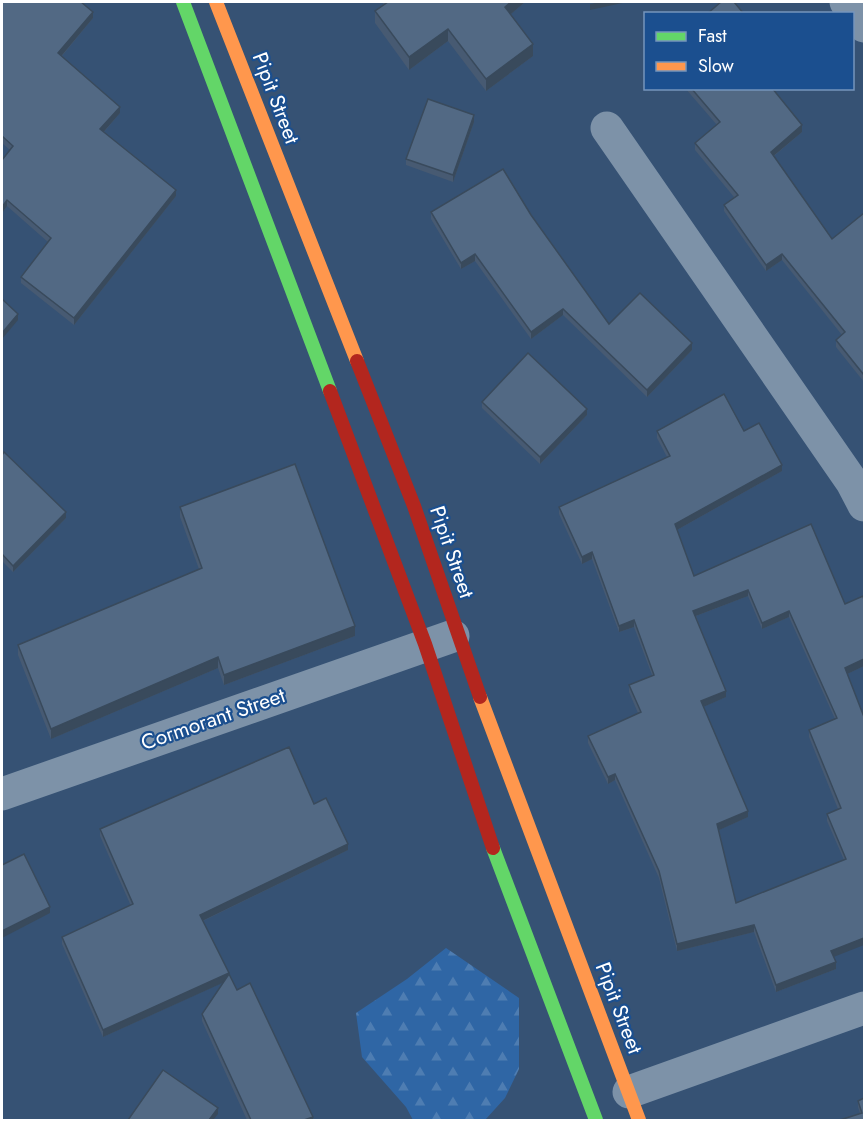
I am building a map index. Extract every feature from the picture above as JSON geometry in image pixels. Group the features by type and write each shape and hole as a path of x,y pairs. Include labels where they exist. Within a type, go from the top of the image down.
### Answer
{"main road":[{"path":"183,2 425,644 501,870 596,1120"},
{"name":"Pipit Street","path":"216,2 414,506 458,634 634,1106"}],"street":[{"path":"854,13 864,27"},
{"path":"607,128 845,472 864,505"},
{"name":"Cormorant Street","path":"2,794 458,634"},
{"path":"634,1106 864,1008"}],"green space":[{"path":"446,948 519,998 519,1069 505,1098 485,1120 413,1120 406,1107 362,1057 356,1013 407,979"}],"building":[{"path":"2,2 81,2 93,12 58,53 120,107 100,129 176,190 74,318 21,277 51,238 7,200 2,207 2,160 13,146 2,136"},
{"path":"388,2 511,2 505,7 533,44 486,79 448,29 409,57 375,11"},
{"path":"721,2 734,2 742,12 709,12"},
{"path":"693,90 774,90 802,125 771,152 832,239 864,213 864,375 836,340 845,332 782,254 766,265 724,205 738,195 695,143 720,122"},
{"path":"428,99 474,115 453,175 406,159"},
{"path":"503,169 531,215 609,324 640,293 692,343 647,390 563,309 531,332 475,254 461,263 431,212"},
{"path":"2,299 18,314 2,333"},
{"path":"528,353 587,409 540,457 482,402"},
{"path":"724,394 744,431 759,423 782,465 675,524 694,576 811,524 845,604 863,596 864,600 864,659 845,668 864,717 864,938 831,951 836,962 776,985 754,925 677,944 659,871 615,774 608,777 588,736 641,712 629,685 654,675 634,620 619,626 592,552 582,557 559,507 670,456 657,431","holes":["748,590 762,623 789,611 837,718 809,730 841,808 827,814 846,859 736,903 717,824 748,811 701,701 726,691 693,611"]},
{"path":"4,452 66,512 13,566 2,554 2,455"},
{"path":"295,464 355,626 224,675 218,657 51,729 18,645 202,568 180,507"},
{"path":"289,747 314,804 326,798 348,844 200,915 229,973 103,1030 62,937 133,904 100,829"},
{"path":"24,854 50,907 2,931 2,865"},
{"path":"229,974 237,990 250,983 313,1117 304,1120 251,1120 202,1014"},
{"path":"163,1070 218,1108 209,1120 128,1120"},
{"path":"864,1098 864,1120 840,1120 862,1113 858,1101"}],"traffic: fast":[{"path":"183,2 330,391"},
{"path":"493,848 596,1120"}],"traffic: slow":[{"path":"216,2 357,361"},
{"path":"480,697 639,1120"}],"traffic: jam":[{"path":"357,361 414,506 480,697"},
{"path":"330,391 425,644 493,848"}]}
